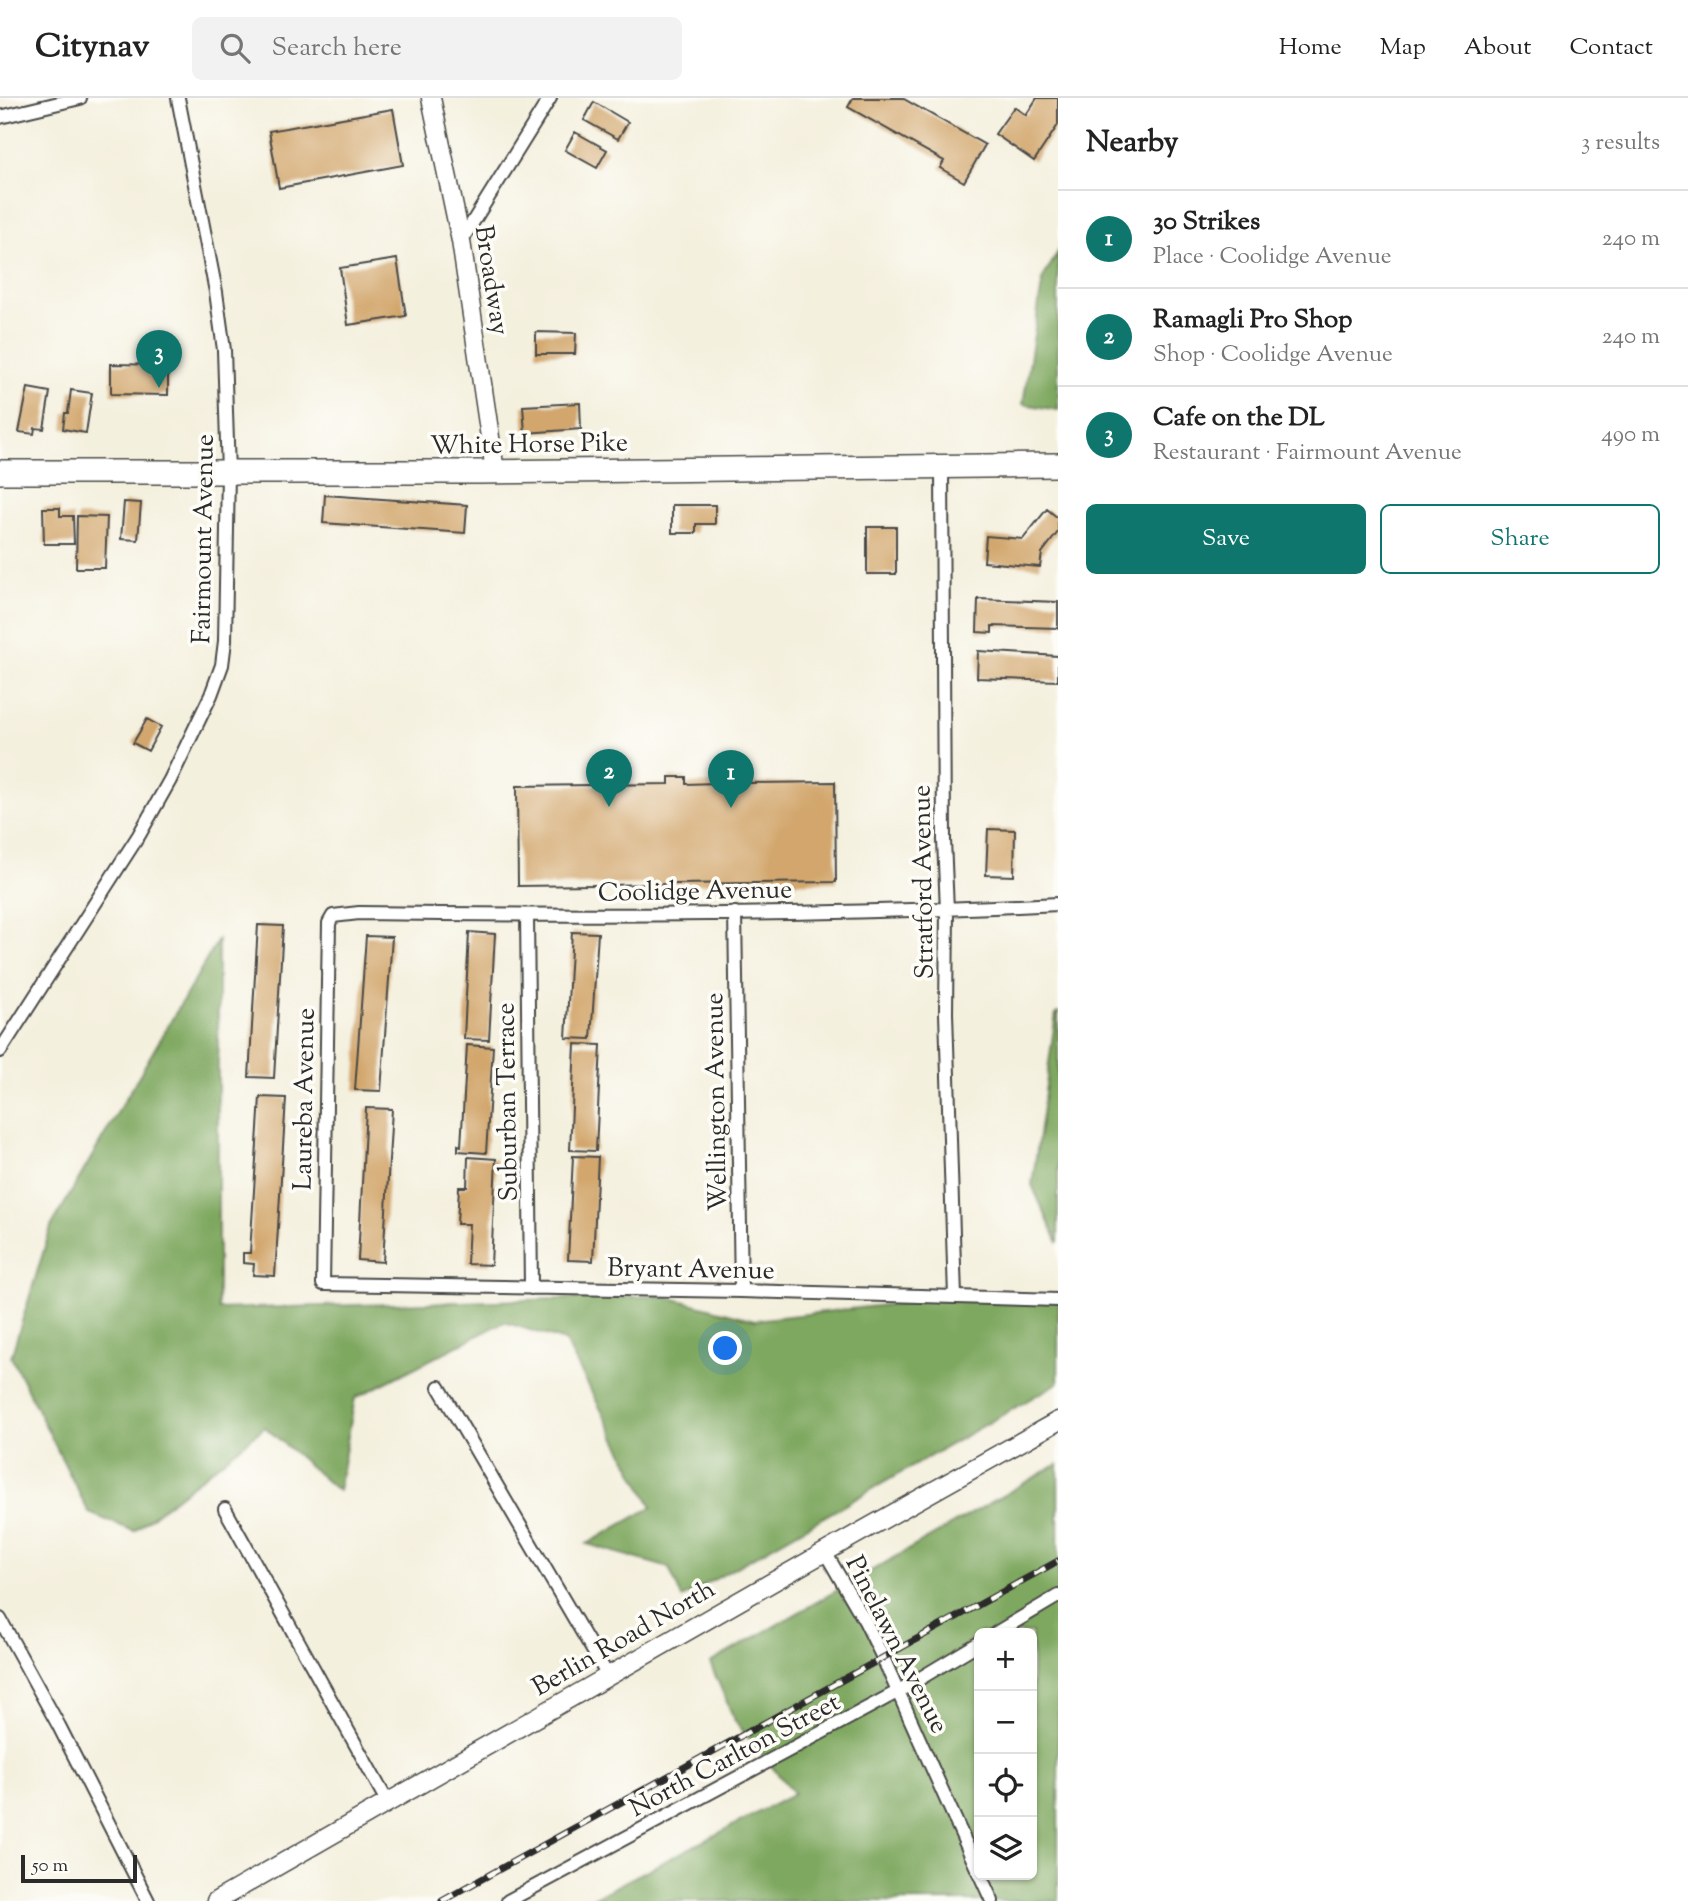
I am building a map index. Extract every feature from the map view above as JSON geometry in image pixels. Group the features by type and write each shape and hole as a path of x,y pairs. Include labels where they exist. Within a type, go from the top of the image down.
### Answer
{"highway":[{"name":"White Horse Pike","path":"0,472 228,474 1058,465"}],"street":[{"path":"0,117 80,98"},
{"name":"Fairmount Avenue","path":"0,1051 139,835 170,780 211,695 222,664 225,641 228,474 224,350 216,292 178,98"},
{"name":"Broadway","path":"431,98 461,241 495,471"},
{"path":"461,241 550,98"},
{"name":"Stratford Avenue","path":"942,466 946,1013 955,1297"},
{"name":"Coolidge Avenue","path":"332,916 359,913 527,915 947,910 1058,904"},
{"name":"Wellington Avenue","path":"735,913 741,1291"},
{"name":"Suburban Terrace","path":"527,915 531,1288"},
{"name":"Laureba Avenue","path":"323,1284 329,923 332,916"},
{"name":"Bryant Avenue","path":"323,1284 1058,1300"},
{"path":"439,1387 608,1676"},
{"name":"Berlin Road North","path":"216,1901 1058,1421"},
{"path":"225,1509 388,1803"},
{"name":"Pinelawn Avenue","path":"825,1552 865,1621 899,1691 974,1860"},
{"path":"1005,1628 1058,1597"},
{"path":"0,1619 59,1726 148,1901"},
{"name":"North Carlton Street","path":"508,1901 899,1691 974,1646"},
{"name":"Pinelawn Avenue","path":"983,1880 992,1901"}],"green space":[{"path":"1058,252 1058,410 1023,404 1043,278"},
{"path":"218,940 218,1309 663,1296 755,1320 928,1300 1058,1297 1058,1383 682,1598 669,1568 587,1544 652,1507 565,1341 504,1322 355,1398 338,1491 265,1427 134,1531 89,1513 11,1357 51,1227"},
{"path":"1058,1012 1058,1243 1032,1185"},
{"path":"1058,1464 1058,1901 588,1901 794,1794 735,1721 710,1663"}],"building":[{"path":"853,98 902,98 985,145 964,182 940,168 944,161 848,107"},
{"path":"1037,98 1058,98 1058,125 1034,161 995,134 1014,107 1026,115"},
{"path":"594,102 628,122 618,139 584,120"},
{"path":"393,109 403,165 279,188 269,131"},
{"path":"575,132 607,150 597,168 565,150"},
{"path":"397,259 406,316 348,325 340,268"},
{"path":"536,332 576,333 575,354 536,354"},
{"path":"111,364 168,365 168,395 111,394"},
{"path":"28,388 50,392 44,429 35,428 34,434 19,432"},
{"path":"71,390 92,393 86,433 63,429"},
{"path":"580,403 581,429 525,433 523,406"},
{"path":"325,495 467,505 465,533 323,523"},
{"path":"124,502 141,503 138,540 121,539"},
{"path":"672,505 715,505 715,524 696,524 696,533 672,533"},
{"path":"43,508 60,508 60,516 73,516 74,544 44,544"},
{"path":"1047,509 1058,518 1058,532 1042,553 1040,567 984,562 986,536 1023,539"},
{"path":"77,516 107,517 105,568 76,568"},
{"path":"867,527 896,527 896,574 867,574"},
{"path":"978,599 1058,602 1058,628 992,626 992,633 977,632"},
{"path":"978,651 1058,656 1058,681 977,678"},
{"path":"147,719 161,727 148,751 133,743"},
{"path":"716,773 743,773 743,783 835,782 836,882 518,886 517,786 669,784 669,777 686,777 686,784 716,783"},
{"path":"988,829 1015,830 1014,876 986,875"},
{"path":"258,925 283,926 274,1078 249,1077"},
{"path":"469,932 495,934 489,1040 464,1039"},
{"path":"572,932 598,933 591,1039 566,1038"},
{"path":"366,936 392,937 381,1091 355,1090"},
{"path":"575,1044 601,1045 596,1151 570,1150"},
{"path":"467,1045 493,1047 486,1153 458,1151 458,1145 461,1146"},
{"path":"260,1097 286,1098 275,1276 253,1275 254,1264 243,1263 243,1253 250,1253"},
{"path":"366,1108 392,1109 383,1262 358,1260"},
{"path":"573,1156 598,1157 593,1261 568,1260"},
{"path":"468,1157 496,1159 491,1265 467,1264 469,1224 457,1224 459,1187 467,1187"}],"railway":[{"path":"442,1901 1058,1561"}],"place":[{"name":"Cafe on the DL","path":"159,388"},
{"name":"Ramagli Pro Shop","path":"609,807"},
{"name":"30 Strikes","path":"731,808"}]}
